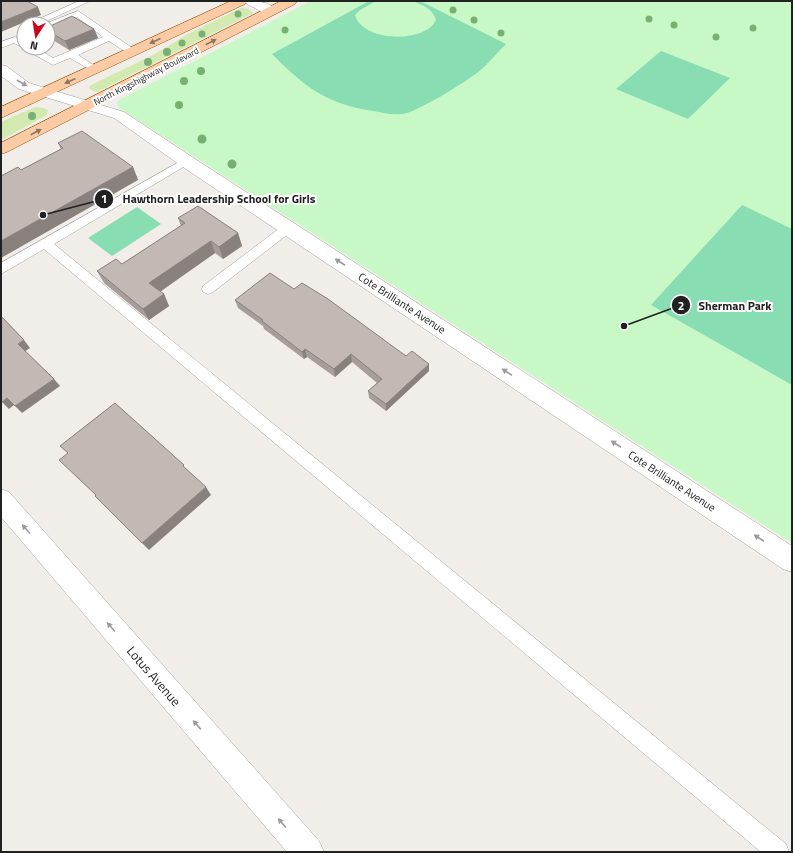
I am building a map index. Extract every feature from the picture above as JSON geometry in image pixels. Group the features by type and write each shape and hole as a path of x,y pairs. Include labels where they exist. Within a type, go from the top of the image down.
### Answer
{"main road":[{"path":"1,113 241,1"},
{"name":"North Kingshighway Boulevard","path":"1,149 291,1"}],"street":[{"path":"251,1 271,11"},
{"name":"Cote Brilliante Avenue","path":"1,69 24,86 119,115 186,161 792,560"},
{"name":"Lotus Avenue","path":"1,500 308,852"}],"lane":[{"path":"50,16 81,2"},
{"path":"56,23 78,14 132,52"},
{"path":"1,37 16,34"},
{"path":"43,56 53,62 72,55 110,37"},
{"path":"1,45 15,40"},
{"path":"72,55 94,69"},
{"path":"1,269 186,161"},
{"path":"208,290 288,228"},
{"path":"45,243 778,852"}],"green space":[{"path":"311,1 792,1 792,543 119,108 117,105 118,101 123,98"},
{"path":"369,1 376,1 360,10 355,15 360,24 370,31 382,35 395,37 408,36 420,33 430,28 436,20 430,10 413,1 420,1 506,44 483,68 457,86 435,100 415,110 399,114 357,108 329,99 306,85 272,54"},
{"path":"241,8 249,9 253,13 97,92 89,88 91,85 153,55 188,34"},
{"path":"661,51 730,78 688,119 616,89"},
{"path":"35,107 48,110 47,115 1,140 1,122"},
{"path":"742,205 792,229 792,385 651,305"},
{"path":"137,207 161,224 112,256 88,238"}],"building":[{"path":"1,1 27,1 38,7 1,22"},
{"path":"72,16 94,29 65,41 56,36 56,23"},
{"path":"82,131 133,167 1,241 1,176 18,167 21,170 63,148 58,143"},
{"path":"198,206 238,233 219,247 211,241 149,283 164,294 143,309 97,271 116,259 122,264 185,223 178,218"},
{"path":"270,273 294,289 302,283 328,299 406,356 412,351 429,364 386,404 368,391 382,379 351,354 334,369 305,349 302,352 262,321 263,320 235,300"},
{"path":"1,316 24,340 18,344 54,379 15,406 7,398 2,402 1,401"},
{"path":"115,403 184,465 183,466 206,487 142,543 95,496 96,495 59,460 68,453 60,446"}],"place":[{"name":"Hawthorn Leadership School for Girls","path":"43,215"},
{"name":"Sherman Park","path":"624,326"}]}
